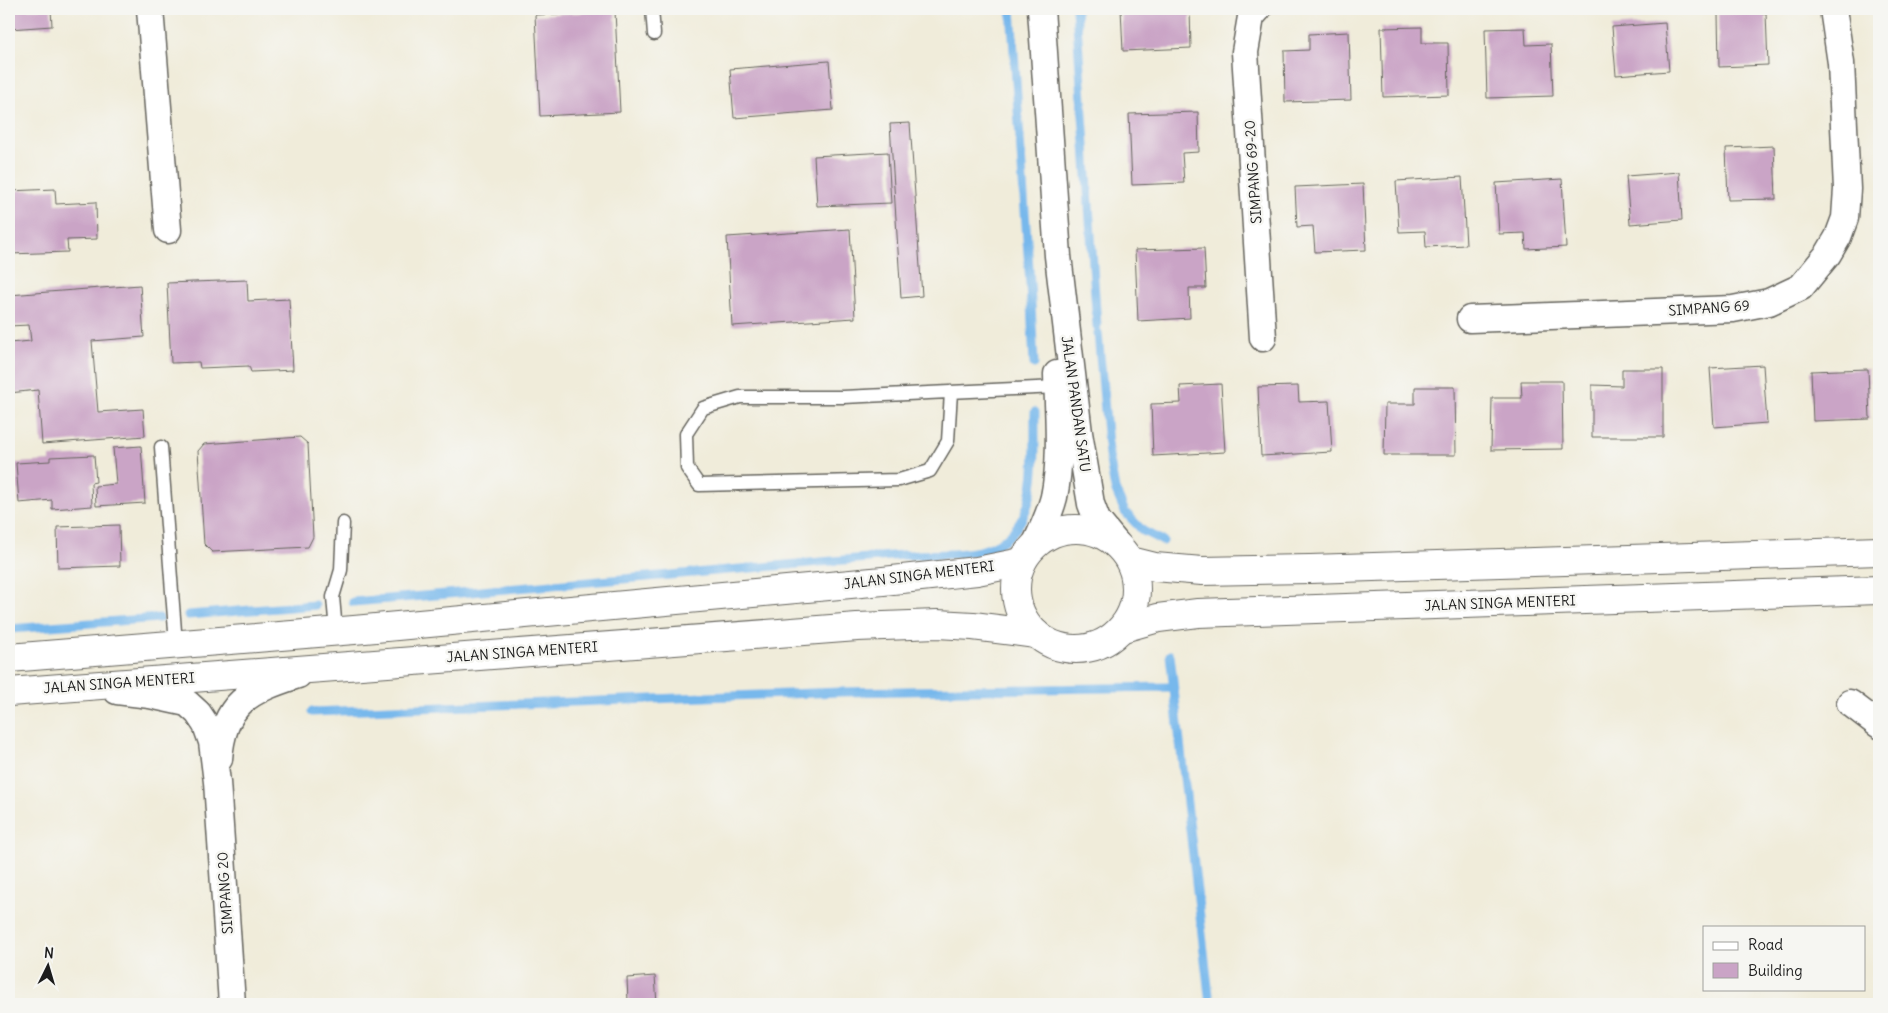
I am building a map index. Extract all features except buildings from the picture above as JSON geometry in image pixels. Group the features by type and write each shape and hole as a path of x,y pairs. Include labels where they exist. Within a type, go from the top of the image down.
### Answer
{"main road":[{"path":"1123,552 1137,584 1135,608 1123,628 1104,643 1081,650 1056,646 1036,634 1023,619 1016,600 1016,581 1029,553 1055,532 1076,528 1098,532 1123,552 1155,566 1212,570 1879,551"},
{"name":"JALAN SINGA MENTERI","path":"9,658 336,631 943,575 977,571 1029,553"},
{"name":"JALAN SINGA MENTERI","path":"1123,628 1158,618 1198,613 1879,590"},
{"name":"JALAN SINGA MENTERI","path":"9,692 857,627 937,624 973,626 1036,634"}],"street":[{"path":"150,9 168,230"},
{"name":"JALAN PANDAN SATU","path":"1041,9 1058,256 1072,378 1091,504 1097,520 1123,552"},
{"name":"SIMPANG 69-20","path":"1258,9 1251,17 1245,52 1263,338"},
{"name":"SIMPANG 69","path":"1470,319 1733,309 1769,302 1801,287 1828,254 1838,237 1845,218 1847,189 1841,64 1833,9"},
{"name":"JALAN PANDAN SATU","path":"1029,553 1048,516 1054,497 1057,466 1058,256"},
{"path":"217,782 224,729 233,710 248,695 266,686 321,667"},
{"path":"70,687 150,694 187,703 198,713 206,725 212,742 217,782"},
{"path":"1850,703 1879,724"},
{"name":"SIMPANG 20","path":"217,782 232,1004"}],"lane":[{"path":"652,9 654,34"},
{"path":"951,392 948,441 930,471 899,480 699,485 687,468 686,434 704,408 740,397 843,397 1057,387"},
{"path":"160,447 176,644"},
{"path":"336,631 333,598 341,570 343,523"}],"waterway":[{"path":"1011,9 1034,364"},
{"path":"1076,9 1097,326"},
{"path":"1098,333 1109,455 1115,489 1125,512 1143,531 1163,541"},
{"path":"353,602 903,555 966,553 983,550 1002,541 1016,528 1026,511 1034,472 1035,412"},
{"path":"188,615 315,605"},
{"path":"9,629 159,618"},
{"path":"1170,655 1210,1004"},
{"path":"312,712 840,692 1173,687"}]}
